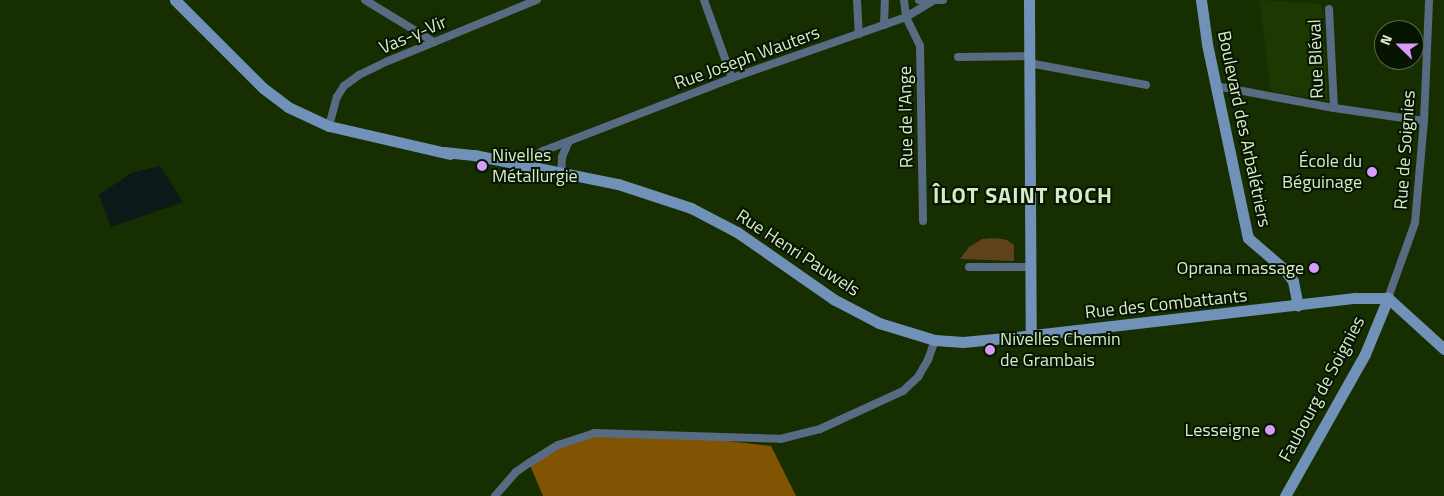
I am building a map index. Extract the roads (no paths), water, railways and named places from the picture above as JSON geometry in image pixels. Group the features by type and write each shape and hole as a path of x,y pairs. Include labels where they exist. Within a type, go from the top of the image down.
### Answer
{"main road":[{"name":"Rue Henri Pauwels","path":"175,0 274,97 303,115 329,126 444,152 642,192 691,208 736,232 810,284 859,314 887,326 935,340 947,341"},
{"path":"1029,0 1031,336"},
{"name":"Boulevard des Arbalétriers","path":"1201,0 1207,44 1248,238 1284,269 1293,281 1298,306"},
{"name":"Rue des Combattants","path":"947,341 1031,336 1355,298 1388,298"},
{"path":"1388,298 1444,349"},
{"name":"Faubourg de Soignies","path":"1285,496 1365,354 1388,298"}],"street":[{"path":"366,0 434,42"},
{"name":"Vas-y-Vir","path":"329,126 337,98 344,86 366,71 538,0"},
{"path":"704,0 732,78"},
{"path":"857,0 859,34"},
{"path":"884,25 885,0"},
{"name":"Rue de l'Ange","path":"904,0 906,17 920,46 923,220"},
{"path":"919,0 943,0"},
{"name":"Rue Joseph Wauters","path":"527,168 532,157 569,141 732,78 906,17 934,0"},
{"name":"Rue de Soignies","path":"1388,298 1415,222 1424,121 1429,0"},
{"name":"Rue Bléval","path":"1329,9 1334,108"},
{"path":"958,57 1029,60 1146,85"},
{"path":"1216,86 1334,108 1424,121"},
{"path":"562,175 562,157 569,141"},
{"path":"969,267 1030,267"},
{"path":"495,496 516,472 529,463 558,445 594,433 780,439 820,429 902,392 918,377 928,360 935,340"}],"place":[{"name":"Nivelles Métallurgie","path":"482,166"},
{"name":"École du Béguinage","path":"1372,172"},
{"name":"Oprana massage","path":"1314,268"},
{"name":"Nivelles Chemin de Grambais","path":"990,350"},
{"name":"Lesseigne","path":"1270,430"}],"district":[{"name":"ÎLOT SAINT ROCH","path":"1023,196"}]}
